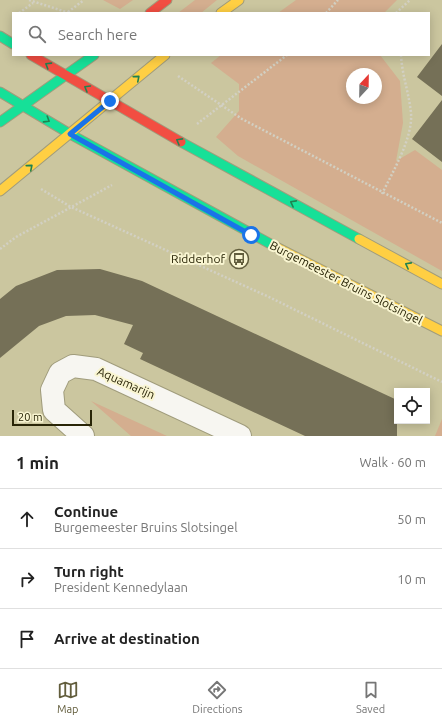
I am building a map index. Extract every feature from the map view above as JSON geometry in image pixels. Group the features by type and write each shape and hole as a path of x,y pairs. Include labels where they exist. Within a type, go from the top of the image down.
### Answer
{"street":[{"path":"151,12 167,0"},
{"path":"222,12 239,0"},
{"path":"0,36 12,43"},
{"path":"33,56 110,101 442,284"},
{"path":"0,122 93,56"},
{"path":"0,191 164,56"},
{"name":"Burgemeester Bruins Slotsingel","path":"0,92 70,134 251,235 442,331"},
{"name":"Aquamarijn","path":"83,436 54,410 52,390 60,373 73,366 96,369 240,436"}],"path":[{"path":"29,0 65,12"},
{"path":"69,12 84,0"},
{"path":"327,12 338,0"},
{"path":"397,12 410,0"},
{"path":"20,12 34,2"},
{"path":"221,104 286,56"},
{"path":"382,194 405,146 411,114 402,75 401,56"},
{"path":"156,62 242,119 382,194 442,223"},
{"path":"71,207 269,297 442,382"}],"shaded area":[{"path":"103,0 133,0 120,9"},
{"path":"195,0 217,0 202,12 179,12"},
{"path":"296,0 397,0 385,12 279,12"},
{"path":"220,56 381,56 400,81 403,123 396,161 415,150 442,170 442,271 238,156 216,137 239,111 239,84 211,63"},
{"path":"91,401 167,436 131,436"},
{"path":"442,419 442,436 435,436"}],"building":[{"path":"442,44 442,96 417,77"},
{"path":"442,100 442,162 412,139"},
{"path":"100,269 142,281 394,399 394,424 397,424 397,436 305,436 140,359 143,353 124,344 133,325 95,315 66,316 39,326 0,358 0,299 16,286 57,270"}],"traffic: fast":[{"path":"0,36 12,43"},
{"path":"0,122 93,56"},
{"path":"0,92 70,134 276,247"},
{"path":"181,142 359,239"}],"traffic: slow":[{"path":"222,12 239,0"},
{"path":"0,191 164,56"},
{"path":"359,239 442,284"},
{"path":"276,247 442,331"}],"traffic: jam":[{"path":"151,12 167,0"},
{"path":"33,56 181,142"}],"place":[{"name":"Ridderhof","path":"239,259"}],"route":[{"path":"110,101 70,134 251,235"}]}
